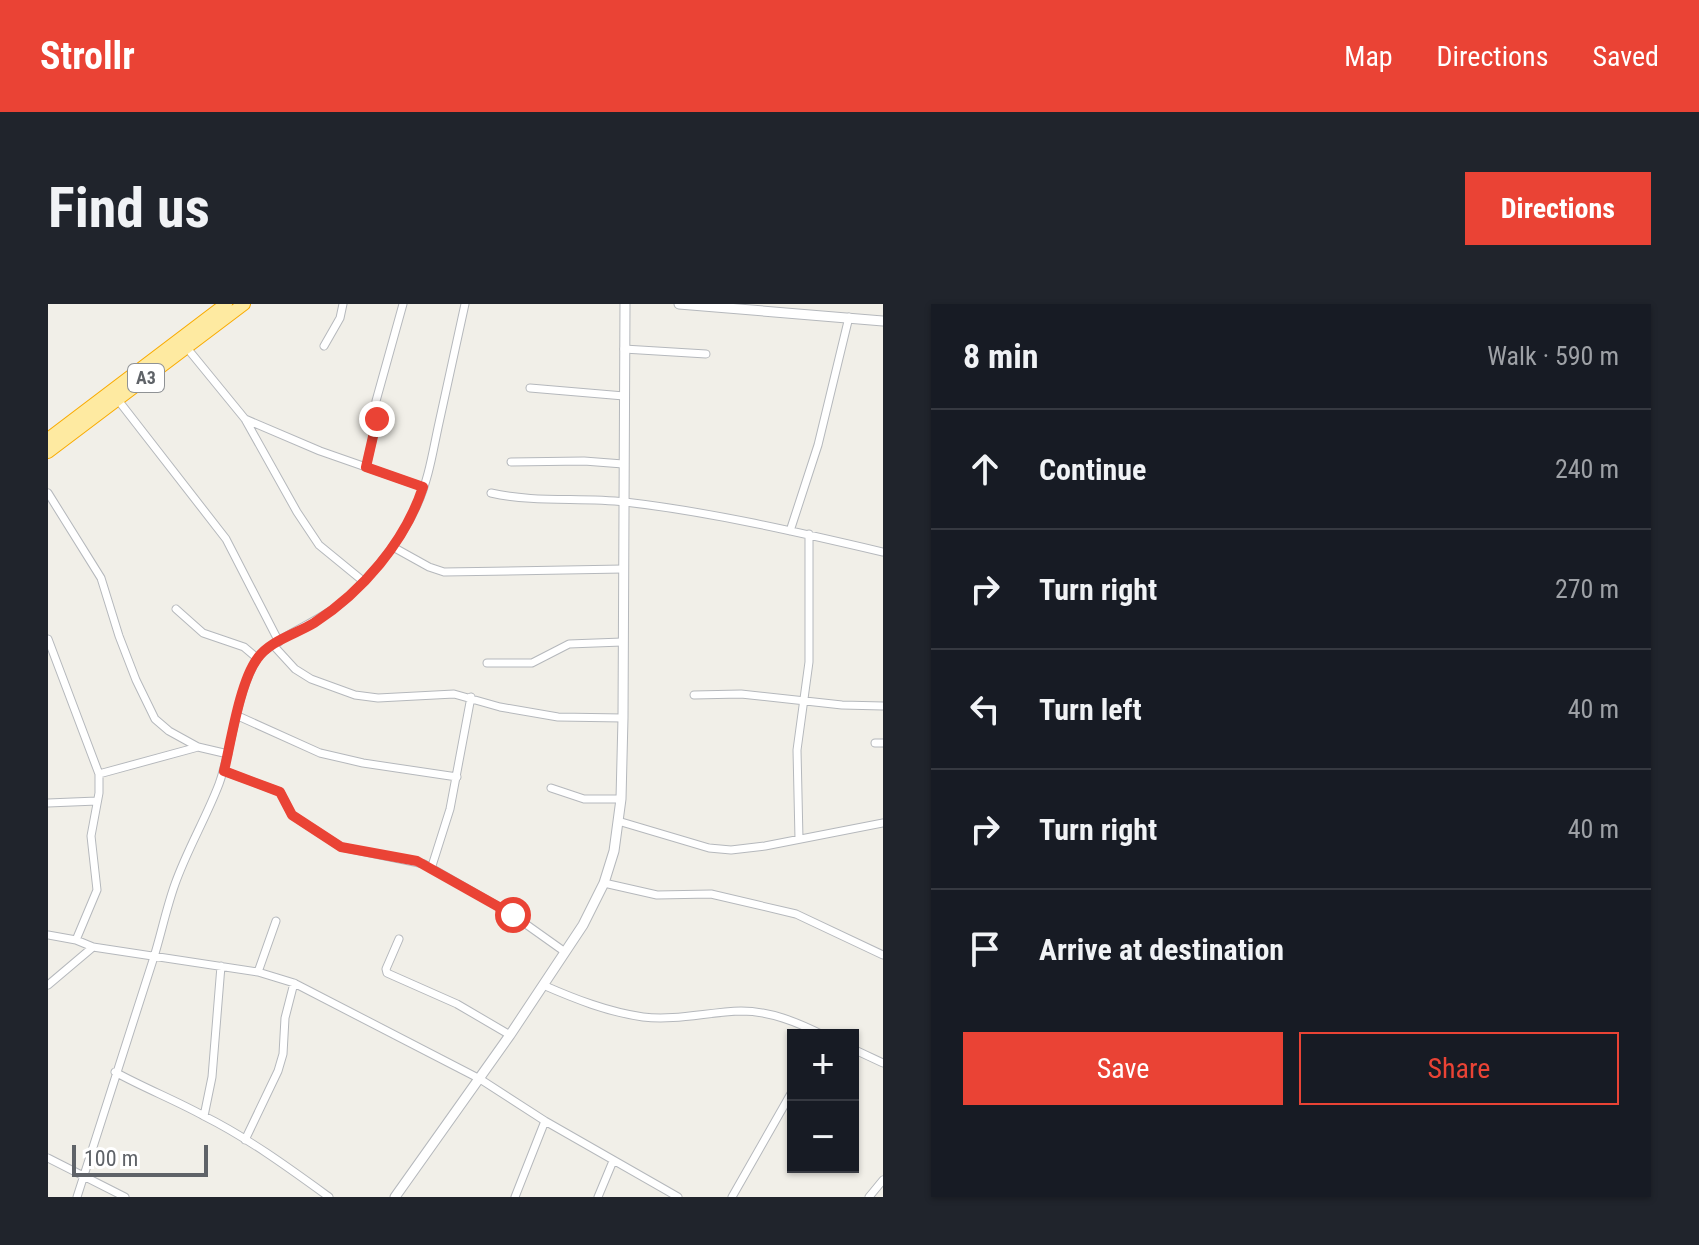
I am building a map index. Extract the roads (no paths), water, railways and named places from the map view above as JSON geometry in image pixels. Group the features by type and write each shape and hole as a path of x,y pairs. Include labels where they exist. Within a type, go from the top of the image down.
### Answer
{"highway":[{"name":"A3","path":"50,435 226,304"},
{"name":"A3","path":"48,452 244,304"}],"street":[{"path":"324,346 340,318 343,304"},
{"path":"366,467 376,424 376,401 403,304"},
{"path":"77,1197 155,955 174,886 224,771 249,675 257,658 343,602 393,547 423,487 465,304"},
{"path":"395,1197 480,1079 583,925 604,883 614,851 621,799 623,718 625,304"},
{"path":"679,304 883,321"},
{"path":"790,531 822,431 849,317"},
{"path":"187,348 245,419 319,545 363,581"},
{"path":"624,349 706,354"},
{"path":"530,388 624,396"},
{"path":"118,400 226,539 276,644 295,669 311,679 355,695 378,698 441,693 558,717 623,718"},
{"path":"245,419 320,451 423,487"},
{"path":"511,462 623,464"},
{"path":"48,493 101,578 119,636 155,719 169,731 198,747 228,754"},
{"path":"491,493 518,499 623,502 809,534 883,552"},
{"path":"799,839 797,750 809,662 809,534"},
{"path":"393,547 444,572 623,569"},
{"path":"176,609 203,633 244,647 257,658"},
{"path":"48,639 99,774 91,836 97,890 76,940"},
{"path":"487,663 532,663 569,644 622,642"},
{"path":"694,695 741,694 883,706"},
{"path":"431,869 457,777 471,697"},
{"path":"238,716 320,753 363,763 457,777"},
{"path":"99,774 198,747"},
{"path":"224,771 280,792 292,815 341,847 411,860 431,869 513,915 565,952"},
{"path":"551,788 584,799 621,799"},
{"path":"48,803 97,801"},
{"path":"618,821 709,848 731,850 883,823"},
{"path":"604,883 657,895 711,894 796,914 883,955"},
{"path":"258,972 276,921"},
{"path":"48,935 93,947 258,972 294,983 480,1079 545,1121 678,1197"},
{"path":"399,939 387,973 457,1004 510,1035"},
{"path":"48,985 93,947"},
{"path":"204,1116 212,1077 221,966"},
{"path":"245,1140 278,1071 283,1054 285,1018 294,983"},
{"path":"543,985 596,1006 644,1017 676,1018 743,1011 766,1014 810,1029"},
{"path":"859,1052 883,1063"},
{"path":"115,1072 204,1116 280,1161 329,1197"},
{"path":"732,1197 787,1101"},
{"path":"515,1197 545,1121"},
{"path":"48,1158 125,1197"},
{"path":"598,1197 613,1161"},
{"path":"869,1197 883,1180"}]}
